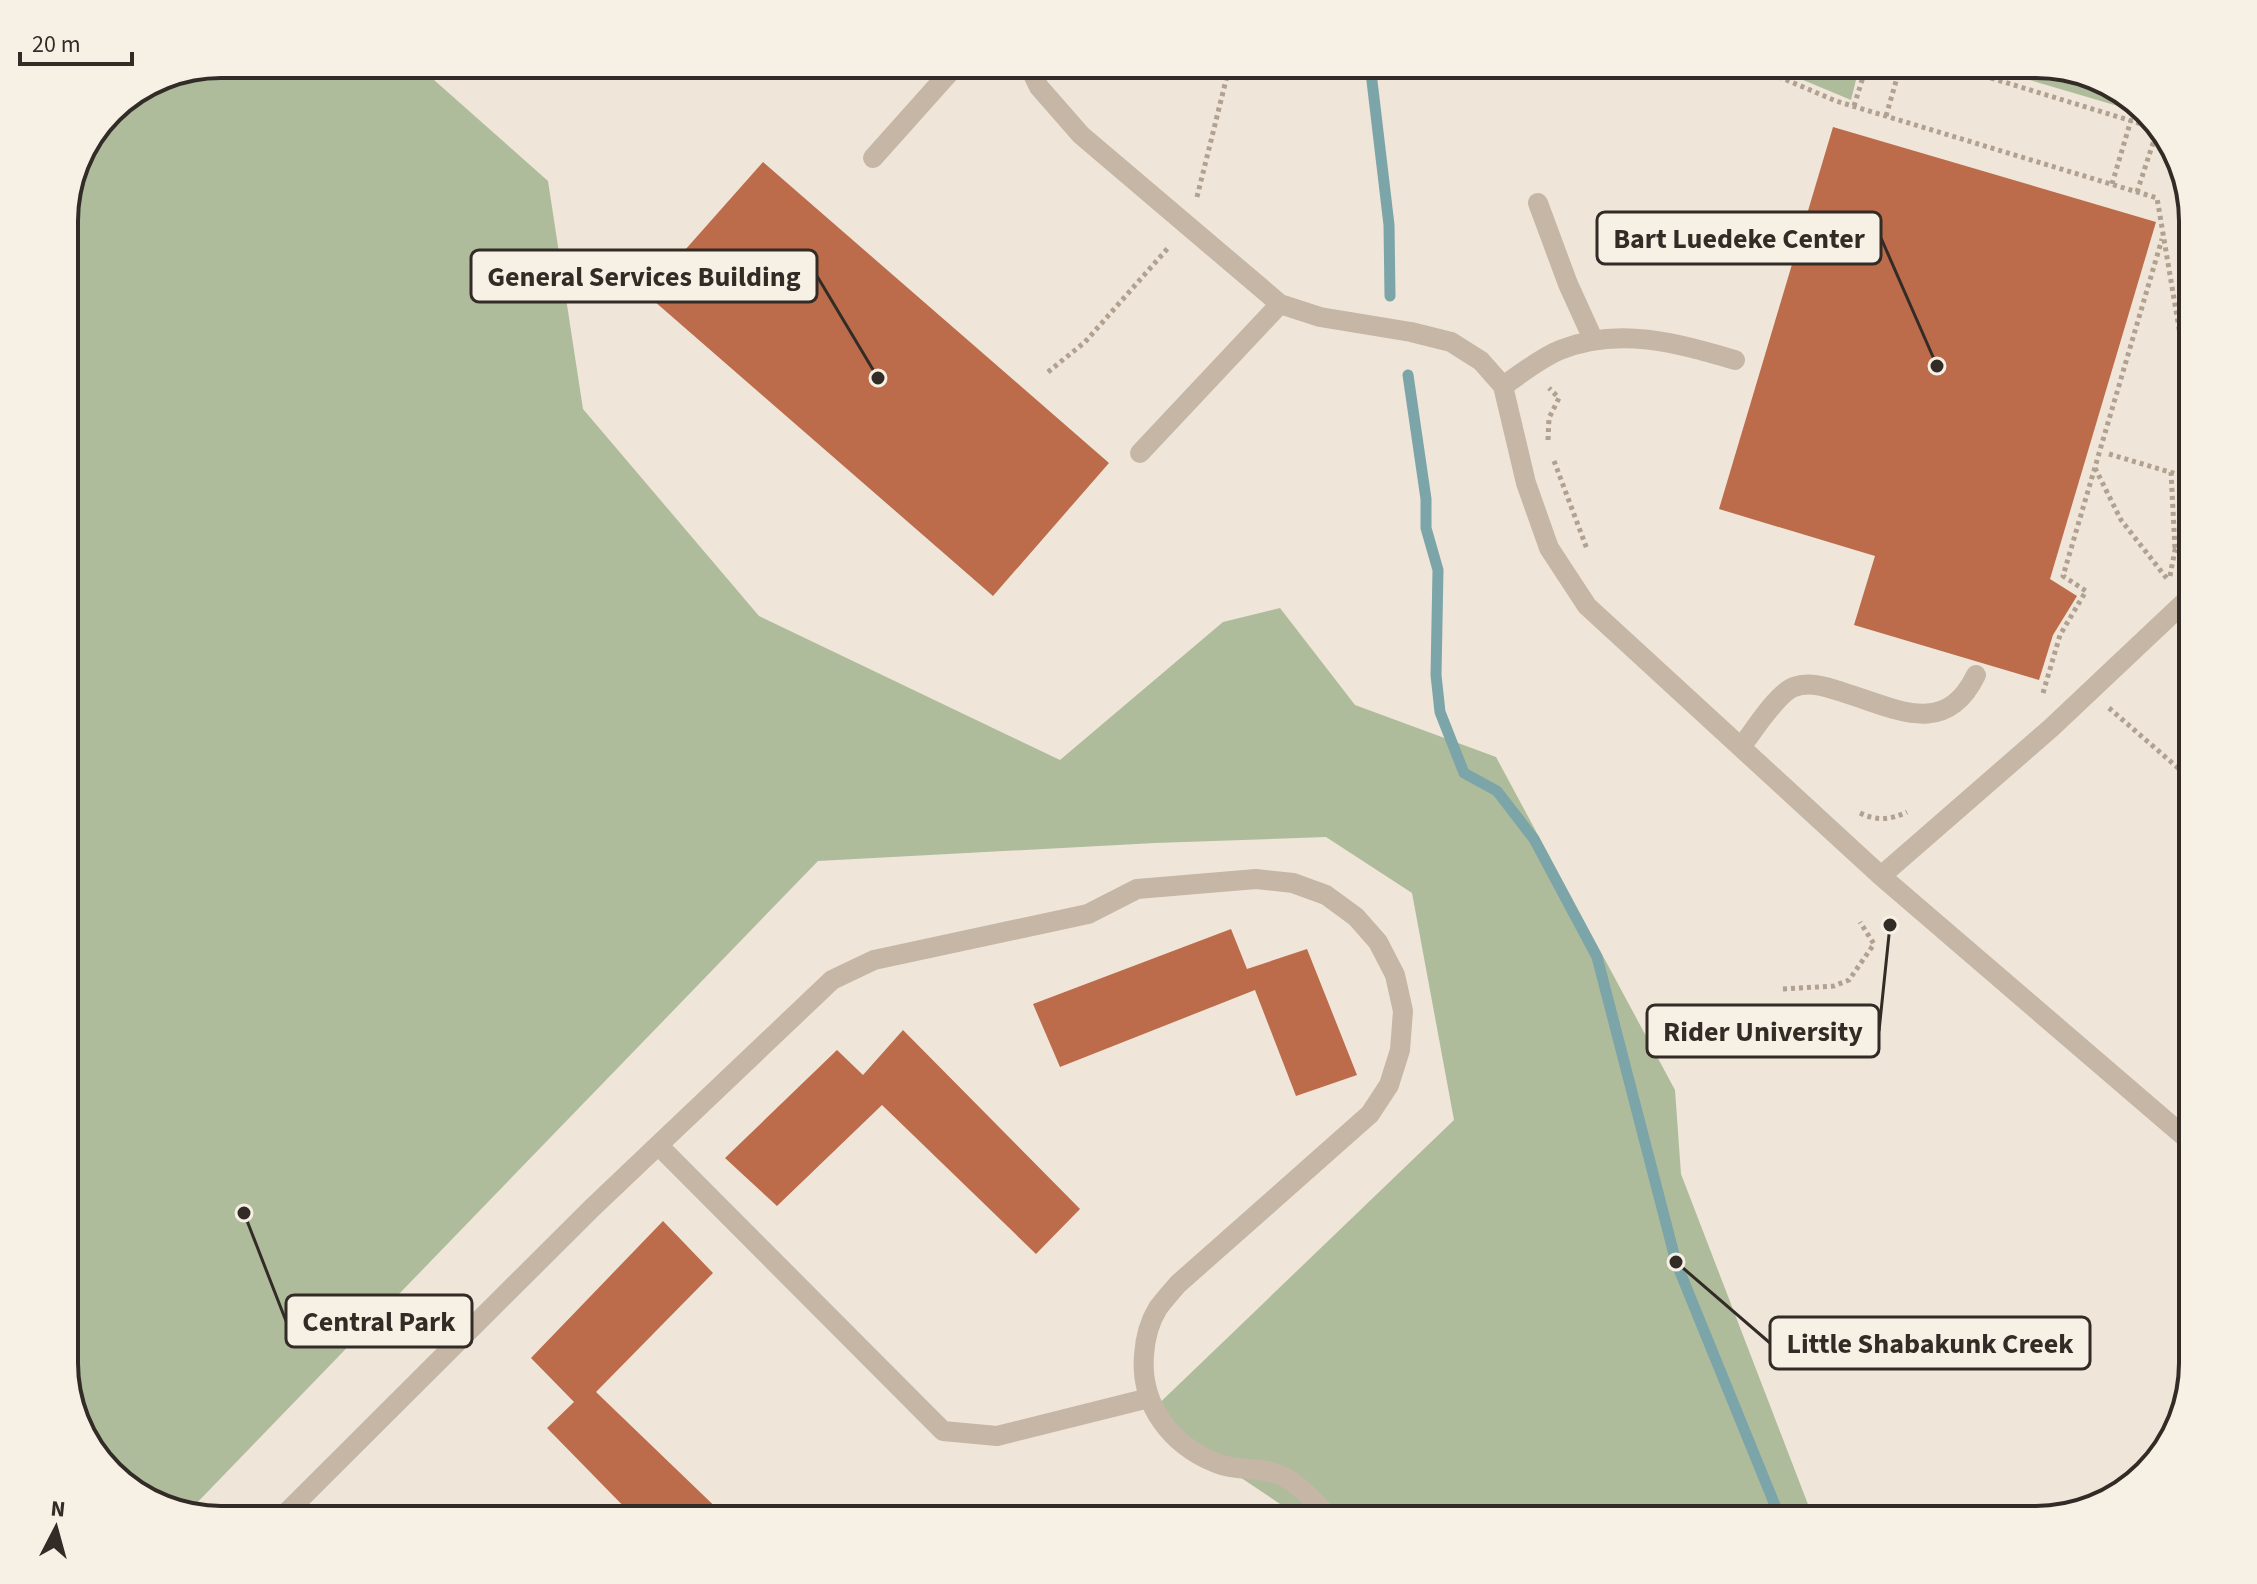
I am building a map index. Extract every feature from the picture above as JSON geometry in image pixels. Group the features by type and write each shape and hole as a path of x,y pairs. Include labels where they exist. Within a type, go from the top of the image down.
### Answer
{"street":[{"path":"873,158 944,78"},
{"path":"1035,78 1081,135 1280,304 1320,317 1451,342 1481,361 1503,386 1526,483 1549,548 1587,606 1881,876 2179,1132"},
{"path":"1538,203 1568,284 1593,339"},
{"path":"1140,453 1280,304"},
{"path":"1503,386 1557,350 1593,339 1637,337 1680,344 1735,360"},
{"path":"1881,876 2051,728 2179,607"},
{"path":"1741,747 1792,687 1825,686 1910,713 1929,715 1950,708 1966,696 1976,675"},
{"path":"293,1506 658,1145 832,980 862,965 1088,914 1137,889 1256,879 1293,883 1326,895 1356,917 1378,942 1395,975 1403,1011 1400,1050 1389,1085 1370,1114 1178,1284 1157,1310 1145,1341 1143,1372 1149,1398 1169,1432 1193,1453 1221,1465 1263,1470 1284,1477 1317,1506"},
{"path":"658,1145 943,1431 997,1436 1149,1398"}],"path":[{"path":"1072,78 1076,84"},
{"path":"1195,205 1227,78"},
{"path":"1784,78 1854,106 2157,198 2179,327"},
{"path":"1854,106 1863,78"},
{"path":"1886,116 1897,78"},
{"path":"2002,78 2140,123"},
{"path":"2112,184 2131,120"},
{"path":"2137,192 2154,140"},
{"path":"2043,693 2060,635 2086,591 2063,576 2164,234"},
{"path":"1048,372 1085,342 1171,244"},
{"path":"1529,368 1559,398 1549,418 1547,440 1562,488 1591,558"},
{"path":"2109,454 2179,475"},
{"path":"2095,468 2121,520 2169,580"},
{"path":"2158,590 2169,580 2175,550 2171,472"},
{"path":"2175,550 2179,546"},
{"path":"2032,703 2053,684"},
{"path":"2108,707 2179,769"},
{"path":"1857,812 1871,819 1884,819 1911,811"},
{"path":"1783,989 1834,986 1849,980 1874,944 1860,922"}],"green space":[{"path":"432,78 548,181 583,409 759,616 1060,760 1223,622 1280,608 1355,705 1496,757 1675,1090 1681,1174 1809,1506 1283,1506 1147,1415 1454,1120 1412,893 1326,837 818,861 196,1504 175,1498 141,1482 113,1457 89,1418 78,1373 78,211 83,184 97,149 127,113 166,89 202,79"},
{"path":"1798,78 1856,78 1851,100"},
{"path":"2023,78 2073,83 2099,93 2123,108"}],"building":[{"path":"1833,127 2156,222 2050,579 2077,596 2053,635 2039,680 1854,625 1875,556 1719,509"},
{"path":"763,162 1109,463 993,596 646,294"},
{"path":"1231,929 1247,969 1307,949 1357,1075 1296,1096 1255,990 1060,1067 1033,1004"},
{"path":"903,1030 1080,1209 1036,1254 882,1105 777,1206 725,1158 837,1050 863,1075"},
{"path":"663,1221 713,1273 596,1392 714,1506 623,1506 547,1428 574,1402 531,1358"}],"waterway":[{"path":"1372,78 1389,225 1390,296"},
{"path":"1408,375 1426,499 1426,528 1438,570 1436,675 1440,712 1464,773 1497,791 1534,839 1597,957 1676,1262 1775,1506"}],"place":[{"name":"Bart Luedeke Center","path":"1937,366"},
{"name":"General Services Building","path":"878,378"},
{"name":"Rider University","path":"1890,925"},
{"name":"Central Park","path":"244,1213"},
{"name":"Little Shabakunk Creek","path":"1676,1262"}]}
